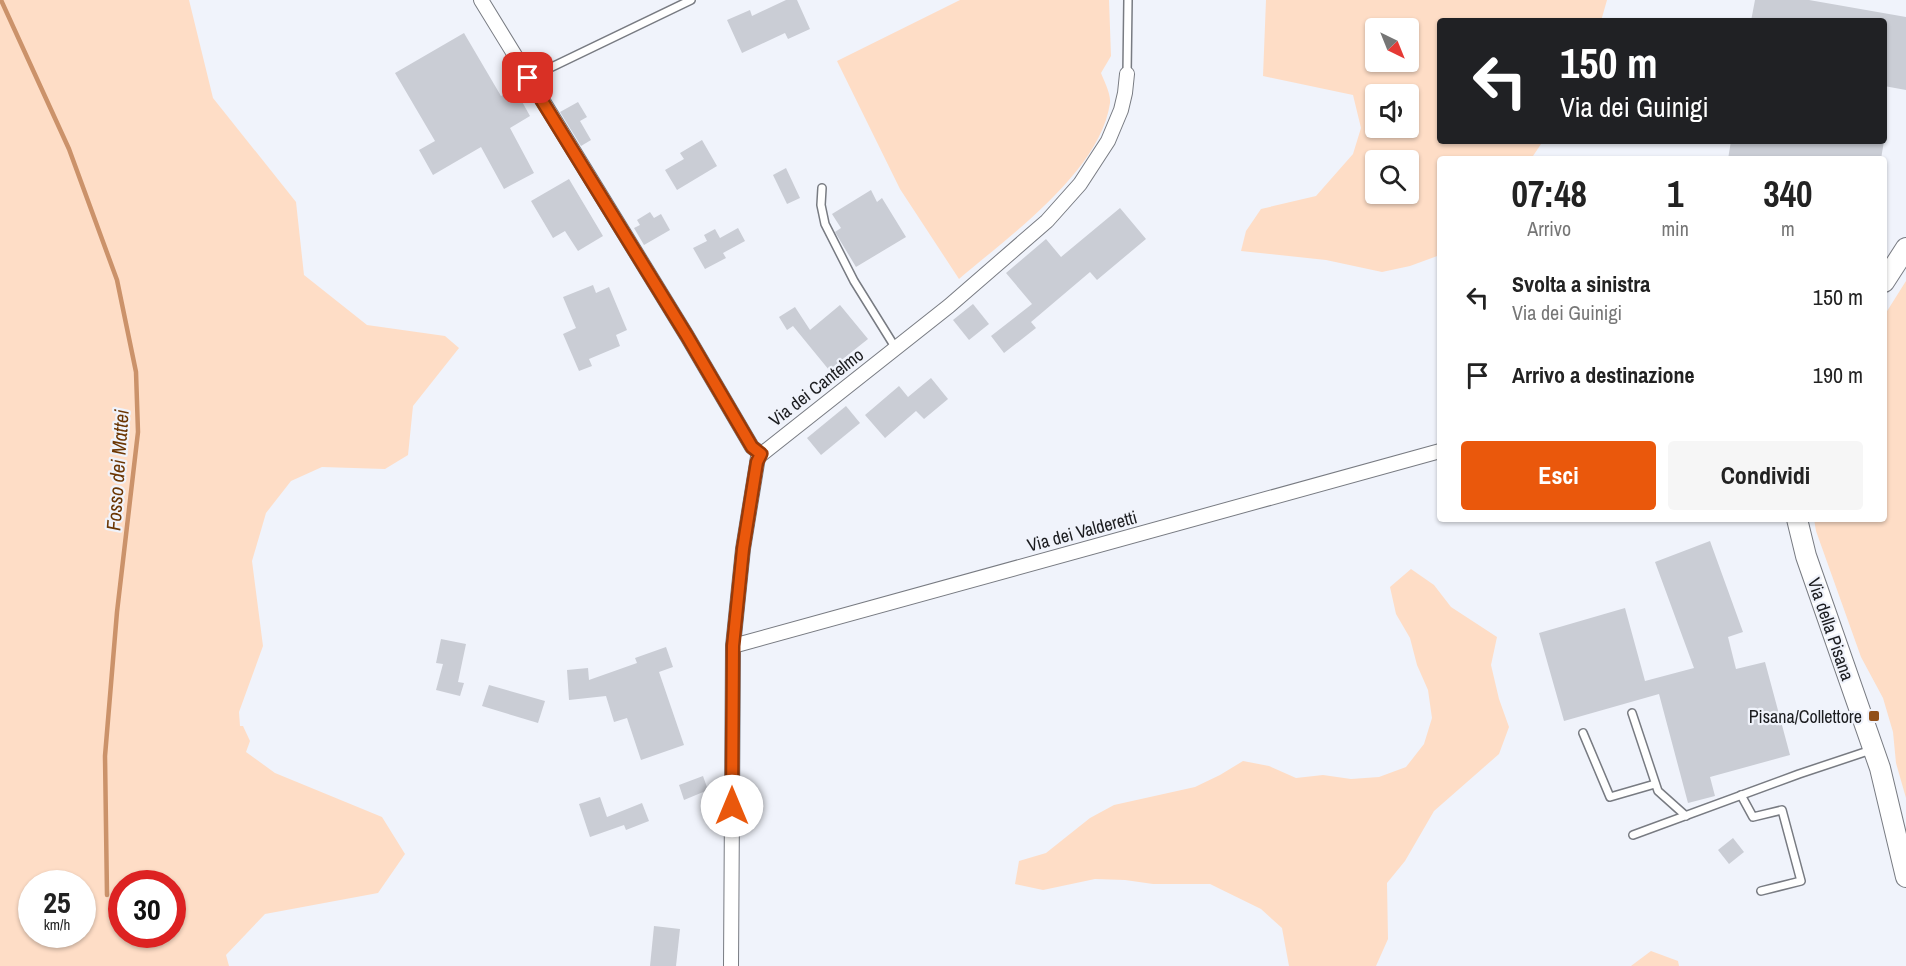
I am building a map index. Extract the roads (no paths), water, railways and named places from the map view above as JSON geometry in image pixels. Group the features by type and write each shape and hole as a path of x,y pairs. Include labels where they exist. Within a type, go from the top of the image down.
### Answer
{"main road":[{"path":"1887,277 1906,248"},
{"name":"Via della Pisana","path":"1798,522 1806,556 1880,768 1906,877"}],"street":[{"path":"482,0 752,447 761,454 757,462 743,549 733,646 731,966"},
{"name":"Via dei Cantelmo","path":"761,454 949,306 1061,207 1090,170 1115,126 1125,93 1127,74"},
{"name":"Via dei Valderetti","path":"733,646 1437,452"}],"lane":[{"path":"528,78 691,0"},
{"path":"1127,74 1128,0"},
{"path":"822,188 821,205 825,224 854,281 895,347"},
{"path":"1632,714 1658,791 1686,816"},
{"path":"1583,733 1610,797 1655,784"},
{"path":"1633,835 1873,749"},
{"path":"1742,795 1753,817 1782,810 1801,881 1761,891"}],"waterway":[{"name":"Fosso dei Mattei","path":"1,0 69,149 117,280 136,372 138,432 117,612 105,756 107,895"}],"place":[{"name":"Pisana/Collettore","path":"1874,716"}]}
